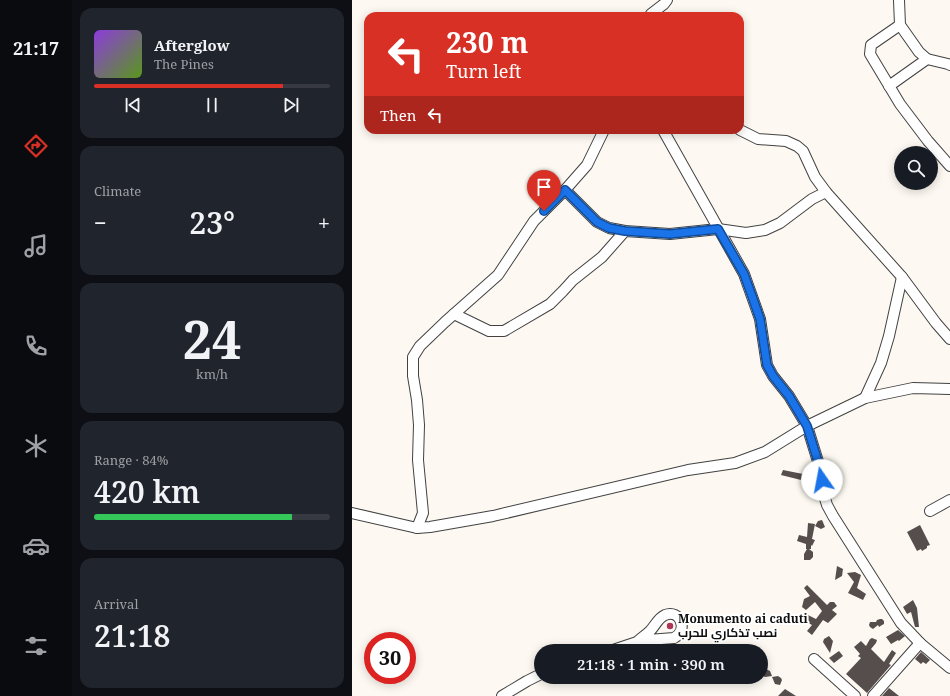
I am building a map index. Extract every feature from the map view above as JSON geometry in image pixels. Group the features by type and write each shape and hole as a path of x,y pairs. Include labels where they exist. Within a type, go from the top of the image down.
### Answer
{"street":[{"path":"654,12 667,0"},
{"path":"899,0 900,24 919,52 927,59 950,65"},
{"path":"900,24 871,45 870,54 900,104 928,141 950,166"},
{"path":"889,86 927,59"},
{"path":"744,132 758,139 786,141 797,146 803,152 815,176 826,192 902,277 936,323 950,339"},
{"path":"417,528 423,512 418,460 417,406 412,376 413,357 420,346 498,275 534,221 565,190 587,165 602,134"},
{"path":"665,134 744,274 760,319 767,365 773,376 789,396 807,426 820,468 823,492 827,505 900,623 950,668"},
{"path":"565,190 597,222 609,228 625,231 670,234 718,229 746,233 765,230 780,223 812,199 826,192"},
{"path":"454,314 489,331 504,331 550,304 573,280 602,257 625,231"},
{"path":"865,398 881,363 889,336 902,277"},
{"path":"352,513 417,528 493,516 688,470 735,463 765,452 807,426 865,398 912,388 950,389"},
{"path":"930,511 950,500"},
{"path":"631,644 637,642"},
{"path":"873,696 920,642"},
{"path":"814,660 855,696"},
{"path":"502,696 534,677"}],"building":[{"path":"783,470 803,474 801,480 781,475"},
{"path":"822,520 825,527 821,529 815,526 818,521"},
{"path":"808,523 815,524 812,539 815,540 812,546 811,545 811,549 809,549 813,552 813,557 810,560 804,560 804,554 807,549 806,544 797,541 799,535 807,537"},
{"path":"920,525 930,545 922,551 921,549 917,551 907,532"},
{"path":"837,566 843,569 842,576 835,580"},
{"path":"855,572 861,575 857,588 866,594 863,600 848,593 854,582 847,573"},
{"path":"807,585 827,605 830,602 834,602 837,606 832,610 837,614 828,623 823,620 812,635 807,631 812,625 801,619 804,613 816,619 822,611 815,602 806,610 802,607 804,599 810,596 804,588"},
{"path":"913,600 917,608 919,627 915,627 911,612 907,614 903,607"},
{"path":"880,619 884,621 884,624 879,627 878,625 873,629 870,627 870,622 876,622"},
{"path":"898,630 905,636 899,641 898,640 891,644 886,637"},
{"path":"829,636 833,641 830,653 823,642 824,639"},
{"path":"872,638 877,640 871,649 884,662 892,650 896,653 889,664 891,665 867,693 846,674 861,658 858,656 860,654 854,647 861,641 866,646"},
{"path":"839,651 843,656 834,663 829,658"},
{"path":"921,652 930,660 926,664 923,662 921,664 915,659"},
{"path":"768,670 770,671 772,676 768,677"},
{"path":"778,676 782,680 780,685 775,684 772,677"},
{"path":"889,688 899,696 882,696"},
{"path":"785,689 796,696 778,696"}],"place":[{"name":"Monumento ai caduti نصب تذكاري للحرب","path":"670,626"}],"route":[{"path":"544,211 565,190 597,222 609,228 625,231 670,234 718,229 744,274 760,319 767,365 773,376 789,396 807,426 820,468 822,480"}]}
